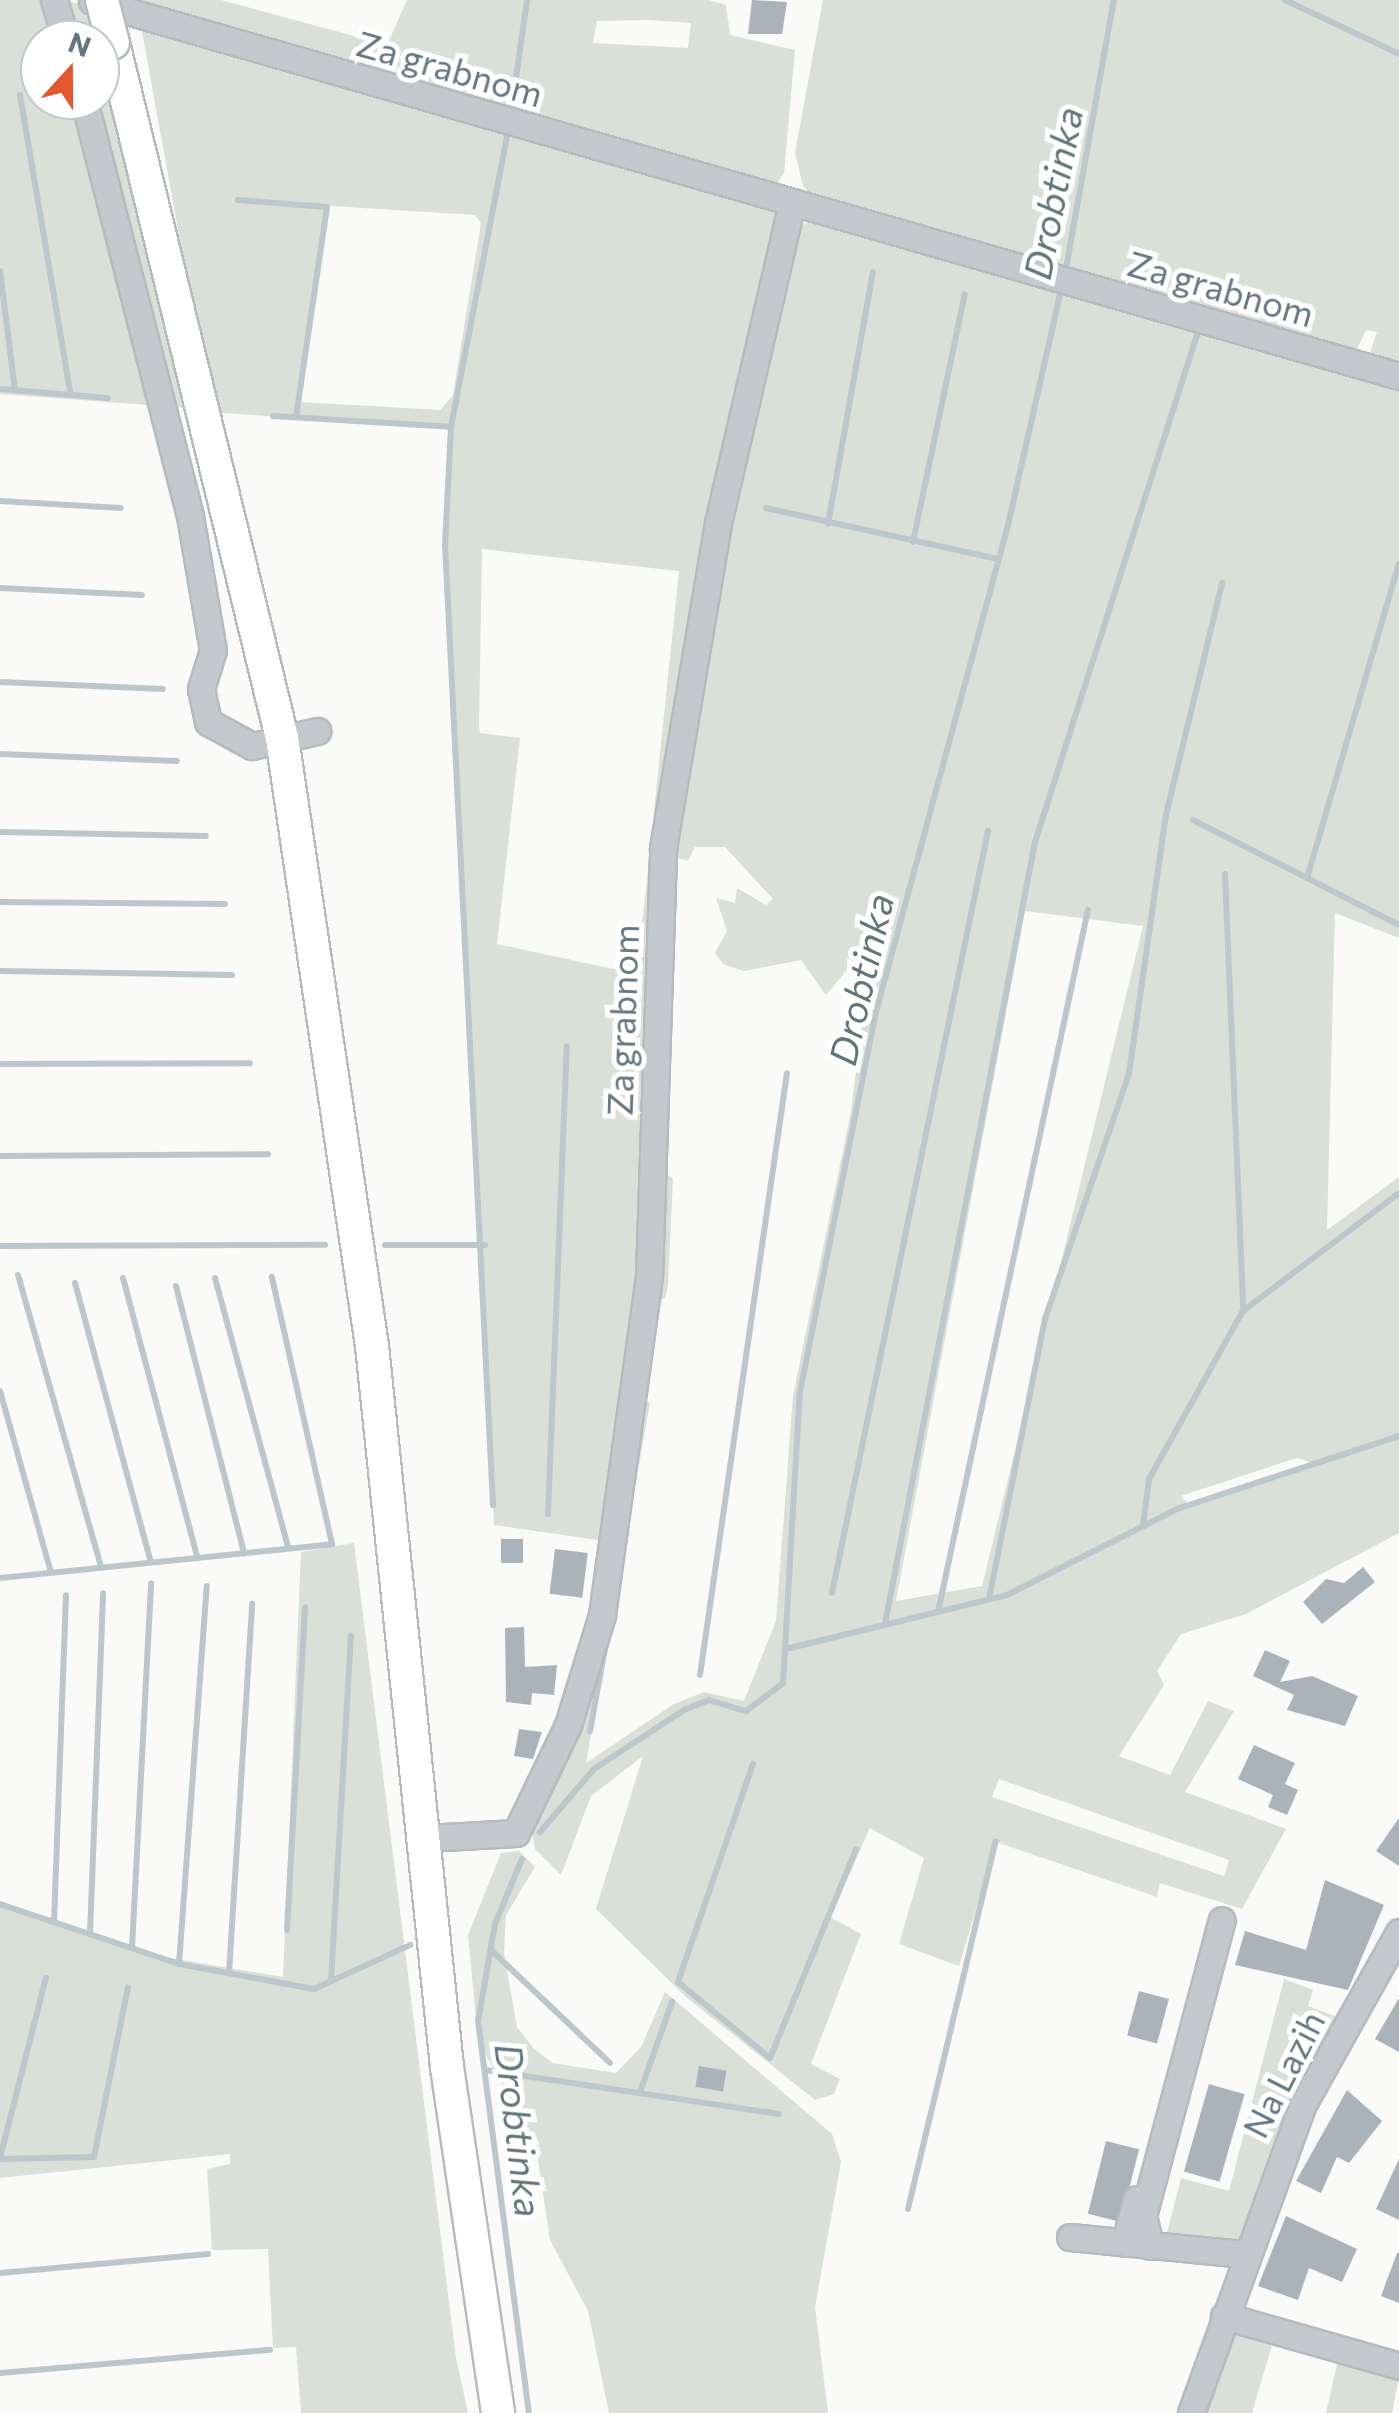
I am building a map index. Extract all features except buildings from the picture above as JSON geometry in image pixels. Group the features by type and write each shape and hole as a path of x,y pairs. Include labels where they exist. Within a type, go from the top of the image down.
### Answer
{"main road":[{"path":"102,0 282,738 372,1346 449,2084 498,2413"}],"street":[{"name":"Za grabnom","path":"89,0 1399,376"},
{"path":"89,120 190,516 214,650 201,689 208,722 252,746 317,731"},
{"name":"Za grabnom","path":"426,1838 516,1833 568,1725 602,1615 649,1276 663,848 718,523 792,202"},
{"path":"1138,2244 1222,1920"},
{"name":"Na Lazih","path":"1191,2413 1244,2254 1302,2104 1399,1932"},
{"path":"1138,2244 1184,2003"},
{"path":"1070,2237 1244,2254"},
{"path":"1224,2316 1399,2366"}],"shaded area":[{"path":"0,0 66,0 125,19 202,409 0,394"},
{"path":"122,0 221,0 387,45 407,0 709,0 726,5 730,35 795,50 784,173 773,188","holes":["597,21 691,23 688,48 593,43"]},
{"path":"823,0 1399,0 1399,369 1368,359 1377,332 1366,330 1354,355 819,203 803,186 795,153"},
{"path":"141,26 770,207 778,219 679,720 640,1274 604,1541 494,1525 447,600 449,429 211,412","holes":["330,206 475,215 481,223 453,395 440,410 300,402","482,549 679,571 643,917 627,972 497,944 520,738 480,733"]},
{"path":"816,215 1399,385 1399,938 1335,913 1327,1230 1399,1177 1399,1533 1246,1614 1181,1634 1157,1671 1164,1685 1119,1756 1170,1775 1208,1701 1234,1711 1185,1792 1286,1829 1242,1909 1160,1883 1157,1897 996,1842 959,1966 899,1944 924,1858 870,1828 830,1917 861,1934 811,2064 840,2079 834,2094 815,2100 685,1996 596,1909 643,1756 591,1796 561,1875 535,1849 531,1822 573,1723 638,1395 650,1403 586,1763 674,1704 704,1692 744,1701 776,1621 793,1396 851,1111 870,960 857,958 826,995 801,960 744,971 723,964 715,953 727,931 716,898 735,903 737,888 766,905 773,899 725,847 695,847 688,861 671,856 715,580 792,234","holes":["1025,911 1143,926 982,1586 896,1601","1297,1458 1313,1463 1211,1501 1189,1505 1181,1496","999,1779 1229,1860 1224,1876 992,1797"]},
{"path":"660,1170 673,1178 668,1285 665,1299 650,1300"},
{"path":"354,1543 456,2358 468,2413 301,2413 296,2347 273,2348 268,2249 212,2250 207,2169 230,2164 230,2154 0,2178 0,1902 165,1957 283,1977 301,1552"},
{"path":"519,1851 535,1867 506,1915 504,1953 517,2027 534,2049 553,2063 616,2073 641,2047 665,1992 832,2134 841,2162 815,2307 828,2413 609,2413 588,2311 550,2240 537,2154 478,2039 468,1935 501,1853"},
{"path":"1284,1979 1313,1990 1308,2006 1342,2019 1297,2099 1242,2236 1232,2249 1165,2241 1181,2178 1229,2191"},
{"path":"1234,2325 1275,2335 1252,2413 1197,2413"},
{"path":"1340,2351 1399,2377 1392,2413 1326,2413"}],"waterway":[{"path":"511,113 527,0"},
{"name":"Drobtinka","path":"1065,274 1114,0"},
{"path":"1285,0 1399,54"},
{"path":"24,120 71,395"},
{"path":"493,1505 445,545 451,427 509,125"},
{"path":"238,200 327,207 296,417"},
{"path":"0,271 15,390"},
{"path":"828,524 873,272"},
{"name":"Drobtinka","path":"540,1832 594,1769 684,1710 709,1700 746,1711 783,1683 800,1392 876,1012 1008,525 1062,286"},
{"path":"913,542 965,294"},
{"path":"885,1624 1035,842 1198,332"},
{"path":"0,389 108,398"},
{"path":"273,416 451,427"},
{"path":"0,501 121,508"},
{"path":"766,508 998,559"},
{"path":"1307,878 1399,564"},
{"path":"989,1599 1045,1319 1129,1074 1166,815 1222,583"},
{"path":"0,588 142,595"},
{"path":"0,682 163,689"},
{"path":"0,754 177,761"},
{"path":"1193,820 1399,925"},
{"path":"832,1593 988,831"},
{"path":"0,832 206,836"},
{"path":"1225,874 1243,1311"},
{"path":"0,902 225,904"},
{"path":"938,1612 1088,910"},
{"path":"0,971 232,975"},
{"path":"548,1514 567,1046"},
{"path":"0,1064 250,1063"},
{"path":"700,1675 787,1073"},
{"path":"0,1156 268,1154"},
{"path":"1143,1526 1149,1479 1243,1311 1399,1193"},
{"path":"0,1246 325,1245"},
{"path":"385,1245 485,1245"},
{"path":"18,1275 101,1567"},
{"path":"0,1578 332,1544 272,1277"},
{"path":"123,1278 197,1557"},
{"path":"215,1278 288,1546"},
{"path":"75,1283 151,1562"},
{"path":"176,1286 244,1553"},
{"path":"0,1391 51,1572"},
{"path":"790,1648 1007,1595 1177,1509 1399,1436"},
{"path":"590,1731 626,1532"},
{"path":"132,1948 151,1583"},
{"path":"179,1964 207,1586"},
{"path":"90,1934 103,1593"},
{"path":"54,1922 66,1595"},
{"path":"229,1973 252,1604"},
{"path":"287,1930 305,1608"},
{"path":"331,1981 351,1636"},
{"path":"753,1764 678,1982 770,2058 856,1849"},
{"path":"908,2209 996,1841"},
{"name":"Drobtinka","path":"522,1859 495,1924 478,2021 529,2413"},
{"path":"0,1904 179,1964 314,1989 410,1945"},
{"path":"491,1950 610,2063"},
{"path":"0,2158 46,1978"},
{"path":"0,2159 94,2157 128,1987"},
{"path":"640,2092 672,2002"},
{"path":"485,2070 779,2114"},
{"path":"0,2273 208,2254"},
{"path":"0,2373 270,2350"}]}
